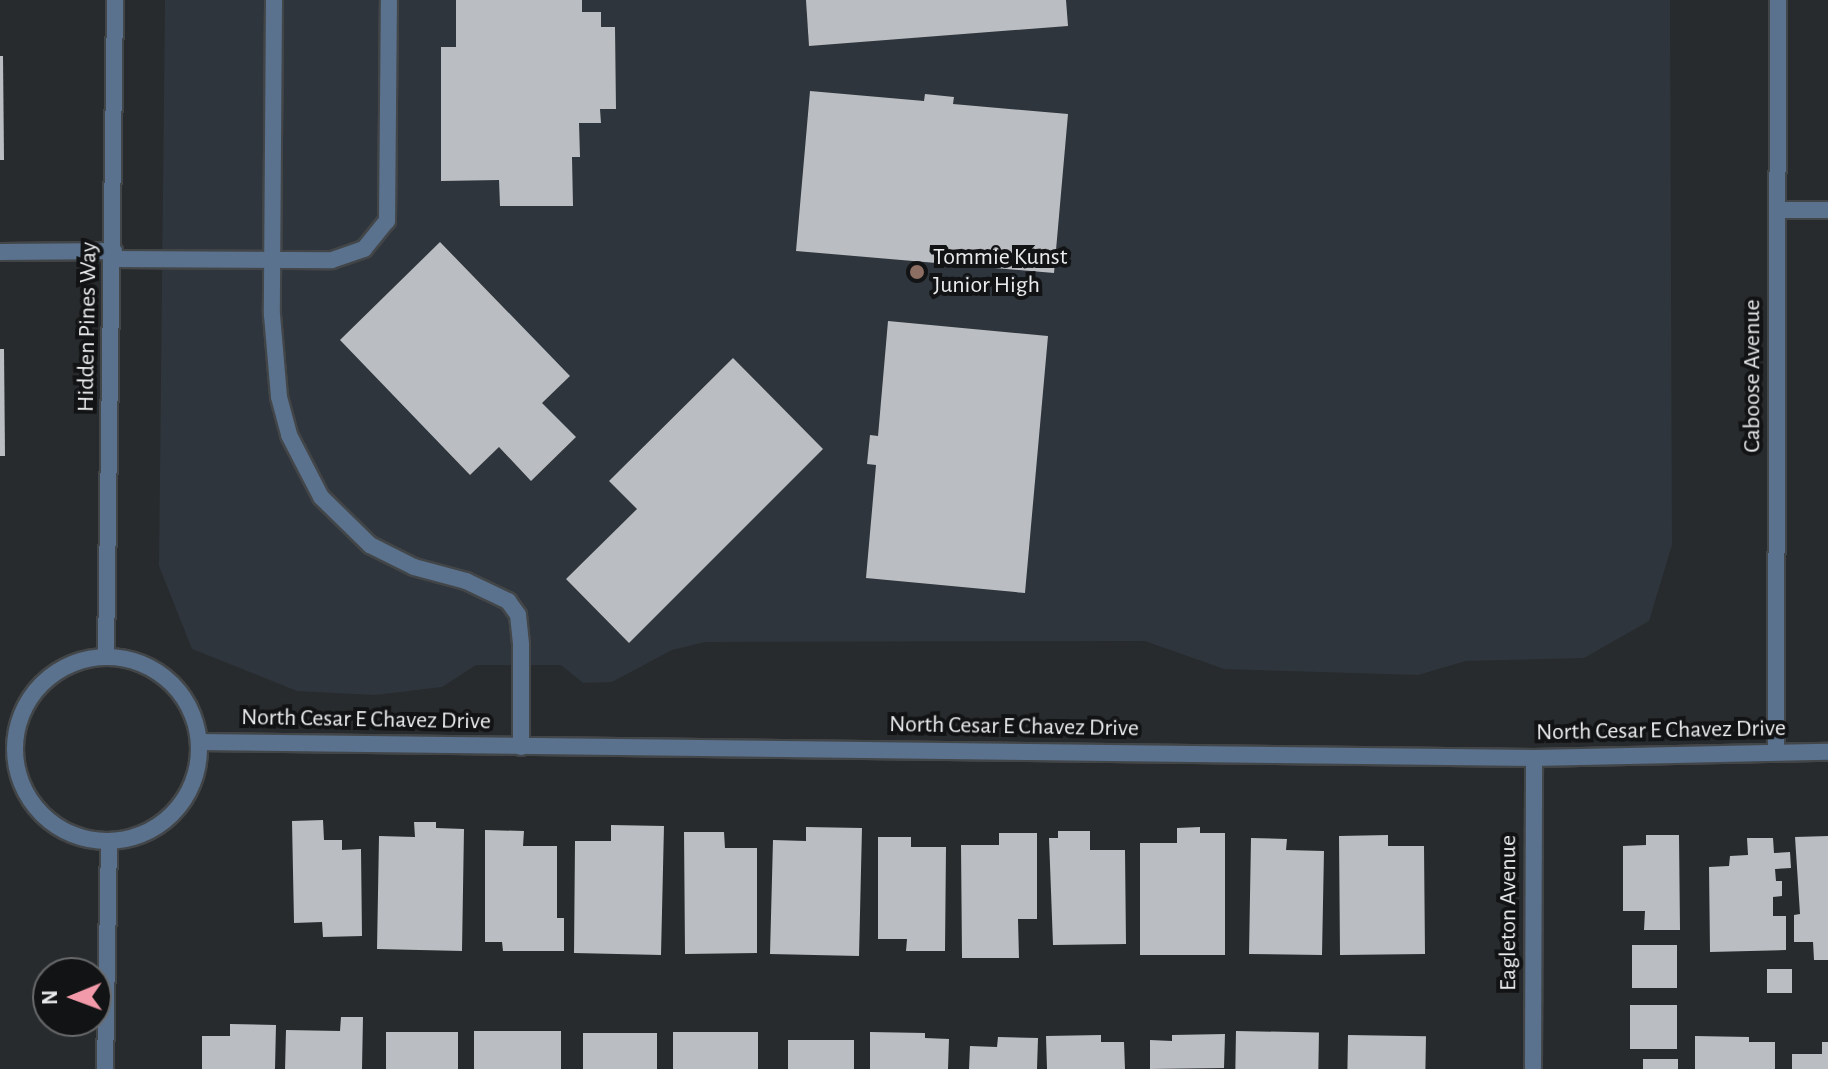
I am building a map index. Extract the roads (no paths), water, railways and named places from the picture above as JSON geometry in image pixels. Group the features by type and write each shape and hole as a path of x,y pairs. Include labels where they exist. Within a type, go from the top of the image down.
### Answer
{"street":[{"name":"Hidden Pines Way","path":"106,656 114,255 115,0"},
{"path":"274,0 272,315 279,397 299,460 321,497 370,545 414,567 466,581 508,601 518,615 521,645 521,747"},
{"path":"0,252 273,258 347,257 364,249 387,221 389,0"},
{"name":"Caboose Avenue","path":"1776,752 1778,0"},
{"path":"1778,210 1828,210"},
{"path":"106,656 134,660 169,681 193,715 199,742 197,767 189,790 174,811 156,827 133,837 109,841 80,838 55,825 34,806 7,753 30,696 51,675 77,660 106,656"},
{"name":"North Cesar E Chavez Drive","path":"199,742 1534,758 1828,752"},
{"name":"Eagleton Avenue","path":"1533,1069 1534,758"},
{"path":"105,1069 109,841"}],"place":[{"name":"Tommie Kunst Junior High","path":"917,272"}]}
